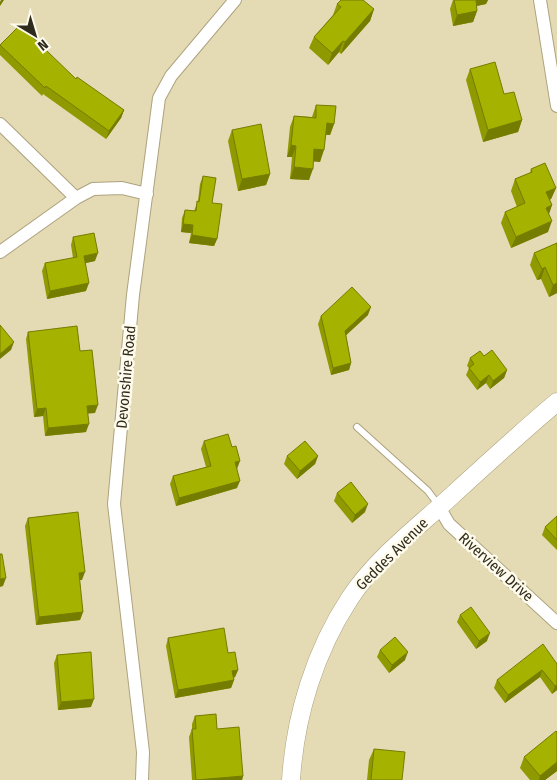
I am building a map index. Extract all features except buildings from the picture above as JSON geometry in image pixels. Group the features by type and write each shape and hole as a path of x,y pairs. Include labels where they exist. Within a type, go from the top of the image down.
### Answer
{"main road":[{"name":"Geddes Avenue","path":"291,780 295,743 302,708 313,671 329,634 351,597 373,570 524,429 557,402"}],"street":[{"name":"Devonshire Road","path":"142,780 143,752 114,504 133,295 160,98 172,76 235,0"},
{"path":"540,0 557,106"},
{"path":"0,124 76,198"},
{"path":"0,252 76,198 93,189 122,188 147,194"},
{"name":"Riverview Drive","path":"440,507 449,524 557,623"}],"lane":[{"path":"357,427 428,492 440,507"}]}
